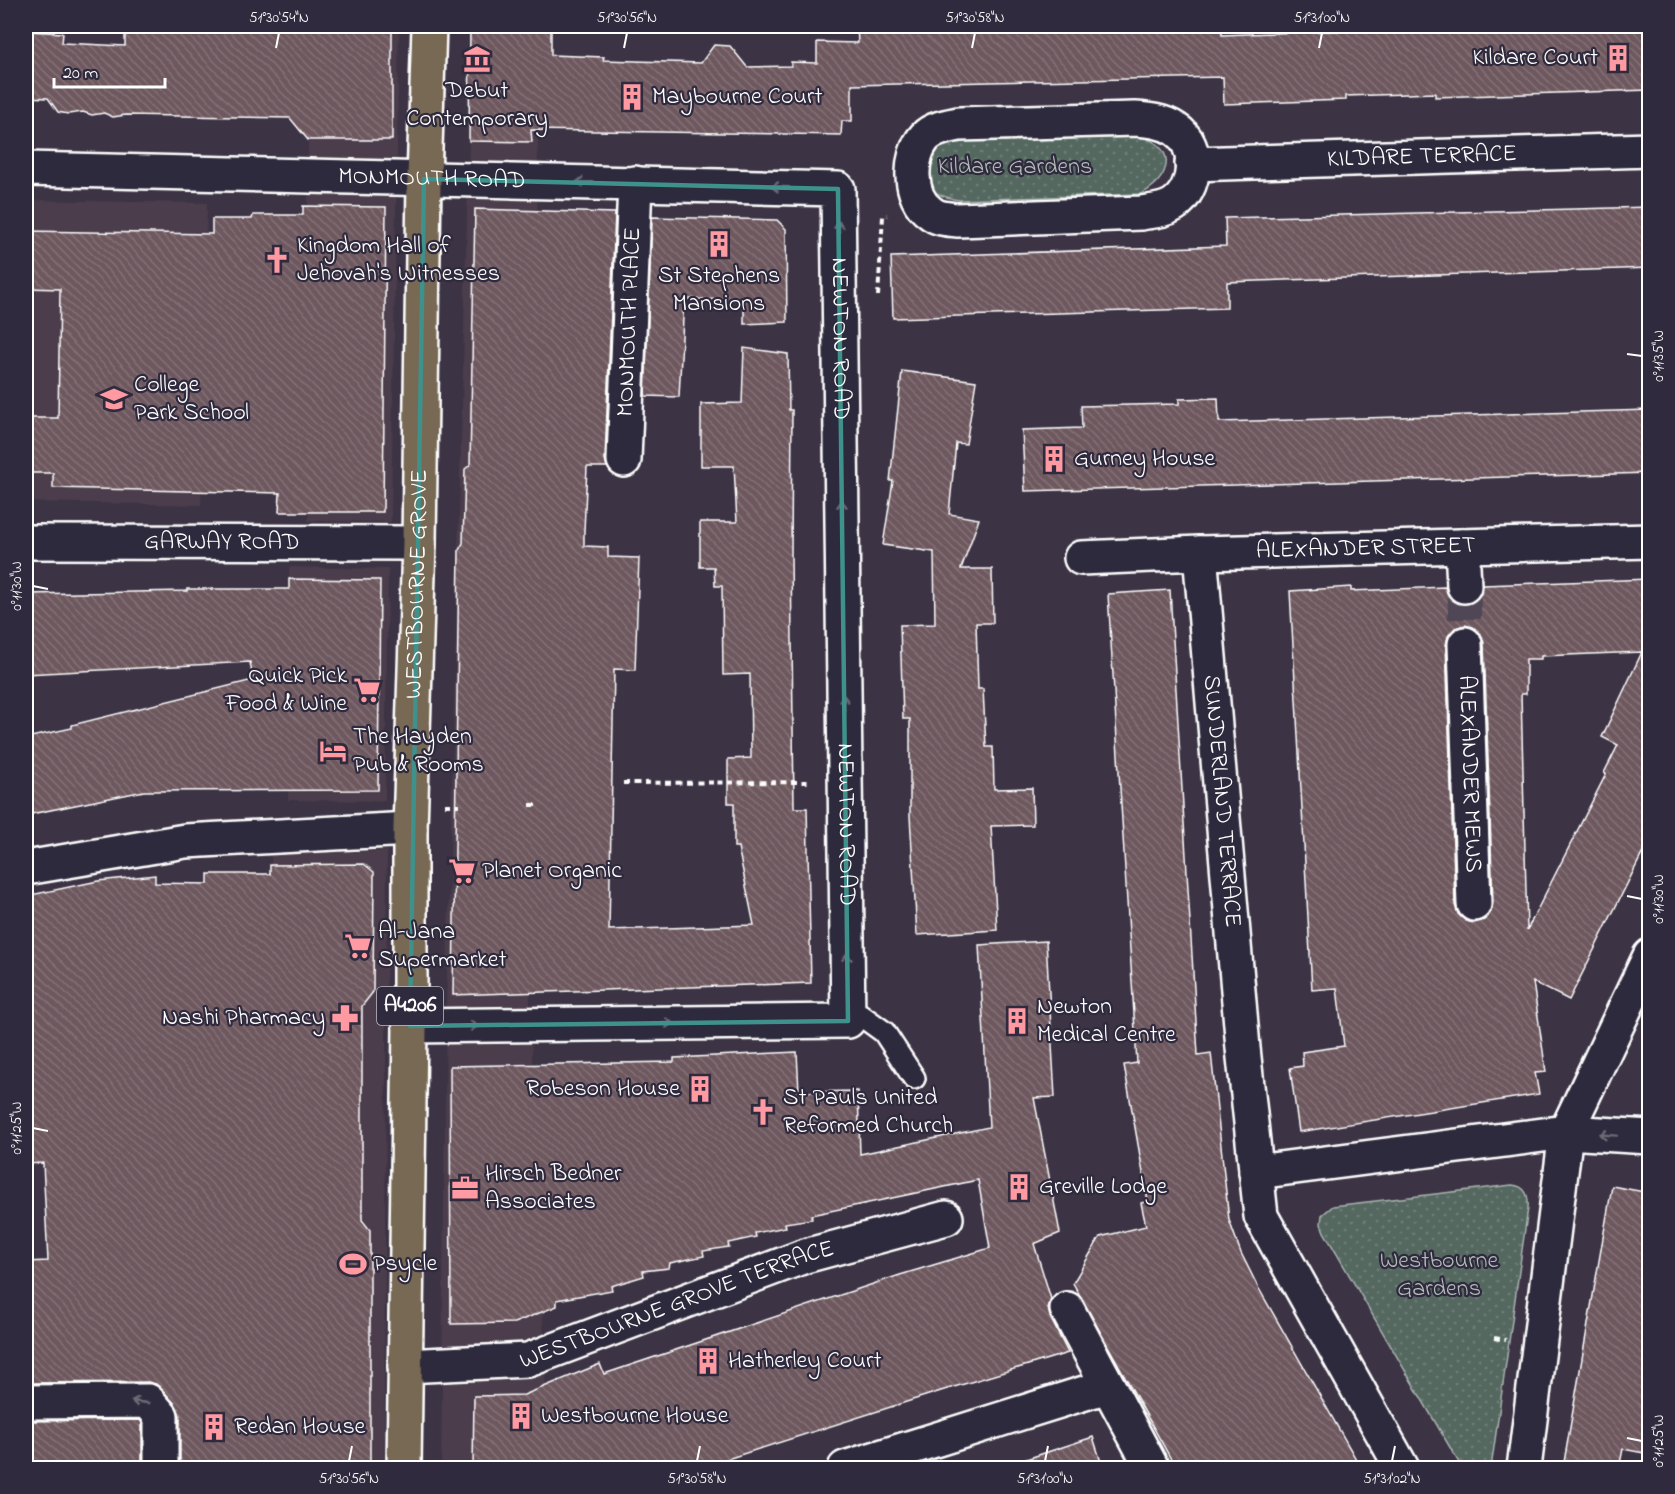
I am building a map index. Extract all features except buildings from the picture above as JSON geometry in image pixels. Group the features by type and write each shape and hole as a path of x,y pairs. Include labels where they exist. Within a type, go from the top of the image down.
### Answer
{"main road":[{"name":"WESTBOURNE GROVE","path":"404,1468 410,1026 410,829 419,543 424,179 429,26"}],"street":[{"path":"1135,119 1160,122 1177,130 1189,144 1192,164 1191,182 1183,196 1173,205 1160,210 1141,213 958,220 930,213 919,200 914,185 913,163 917,150 926,135 959,124 1135,119"},
{"name":"KILDARE TERRACE","path":"1192,164 1650,150"},
{"name":"MONMOUTH ROAD","path":"26,169 838,189"},
{"name":"MONMOUTH PLACE","path":"624,460 635,183"},
{"name":"NEWTON ROAD","path":"838,189 848,1006"},
{"name":"ALEXANDER STREET","path":"1081,558 1650,541"},
{"name":"GARWAY ROAD","path":"26,542 419,543"},
{"path":"1462,546 1464,586"},
{"name":"SUNDERLAND TERRACE","path":"1200,553 1256,1172"},
{"name":"ALEXANDER MEWS","path":"1465,644 1474,904"},
{"path":"26,868 185,841 410,829"},
{"path":"1524,1468 1566,1132 1650,956"},
{"path":"410,1026 848,1021 848,1006"},
{"path":"1402,1468 1261,1216 1256,1172 1566,1132 1650,1137"},
{"name":"WESTBOURNE GROVE TERRACE","path":"405,1366 528,1360 805,1256 946,1218"},
{"path":"1067,1309 1093,1390 1152,1468"},
{"path":"845,1468 1093,1390"},
{"path":"26,1402 148,1401 161,1416 161,1468"}],"lane":[{"path":"848,1006 884,1032 914,1078"}],"path":[{"path":"877,299 883,216 930,213"},
{"path":"623,783 845,782"},
{"path":"530,805 537,805"}],"highlighted area":[{"path":"424,179 838,189 848,1021 410,1026"}],"shaded area":[{"path":"308,26 399,26 391,522 308,521"},
{"path":"472,26 539,26 530,1003 549,1468 441,1468 446,1009"},
{"name":"College Park School","path":"26,200 207,203 201,505 26,502"},
{"path":"289,567 388,569 385,801 288,800"},
{"path":"387,851 384,1468 276,1468 271,854"}],"green space":[{"name":"Kildare Gardens","path":"1136,134 1154,142 1161,149 1166,164 1155,184 1141,194 959,200 935,192 930,182 928,157 937,147 961,138"},
{"name":"Westbourne Gardens","path":"1512,1185 1521,1187 1526,1192 1528,1208 1491,1468 1462,1468 1324,1232 1321,1224 1322,1215 1333,1206"}],"tunnel":[{"path":"1464,586 1465,644"}],"place":[{"name":"Kildare Court","path":"1618,58"},
{"name":"Debut Contemporary","path":"477,59"},
{"name":"Maybourne Court","path":"632,97"},
{"name":"St Stephens Mansions","path":"719,244"},
{"name":"Kingdom Hall of Jehovah's Witnesses","path":"277,260"},
{"name":"College Park School","path":"114,399"},
{"name":"Gurney House","path":"1054,459"},
{"name":"Quick Pick Food & Wine","path":"367,690"},
{"name":"The Hayden Pub & Rooms","path":"333,751"},
{"name":"Planet Organic","path":"462,871"},
{"name":"Al-Jana Supermarket","path":"358,946"},
{"name":"Nashi Pharmacy","path":"345,1018"},
{"name":"Newton Medical Centre","path":"1017,1021"},
{"name":"Robeson House","path":"700,1089"},
{"name":"St Pauls United Reformed Church","path":"763,1112"},
{"name":"Greville Lodge","path":"1019,1187"},
{"name":"Hirsch Bedner Associates","path":"465,1188"},
{"name":"Psycle","path":"353,1264"},
{"name":"Hatherley Court","path":"708,1361"},
{"name":"Westbourne House","path":"521,1416"},
{"name":"Redan House","path":"214,1427"}]}
